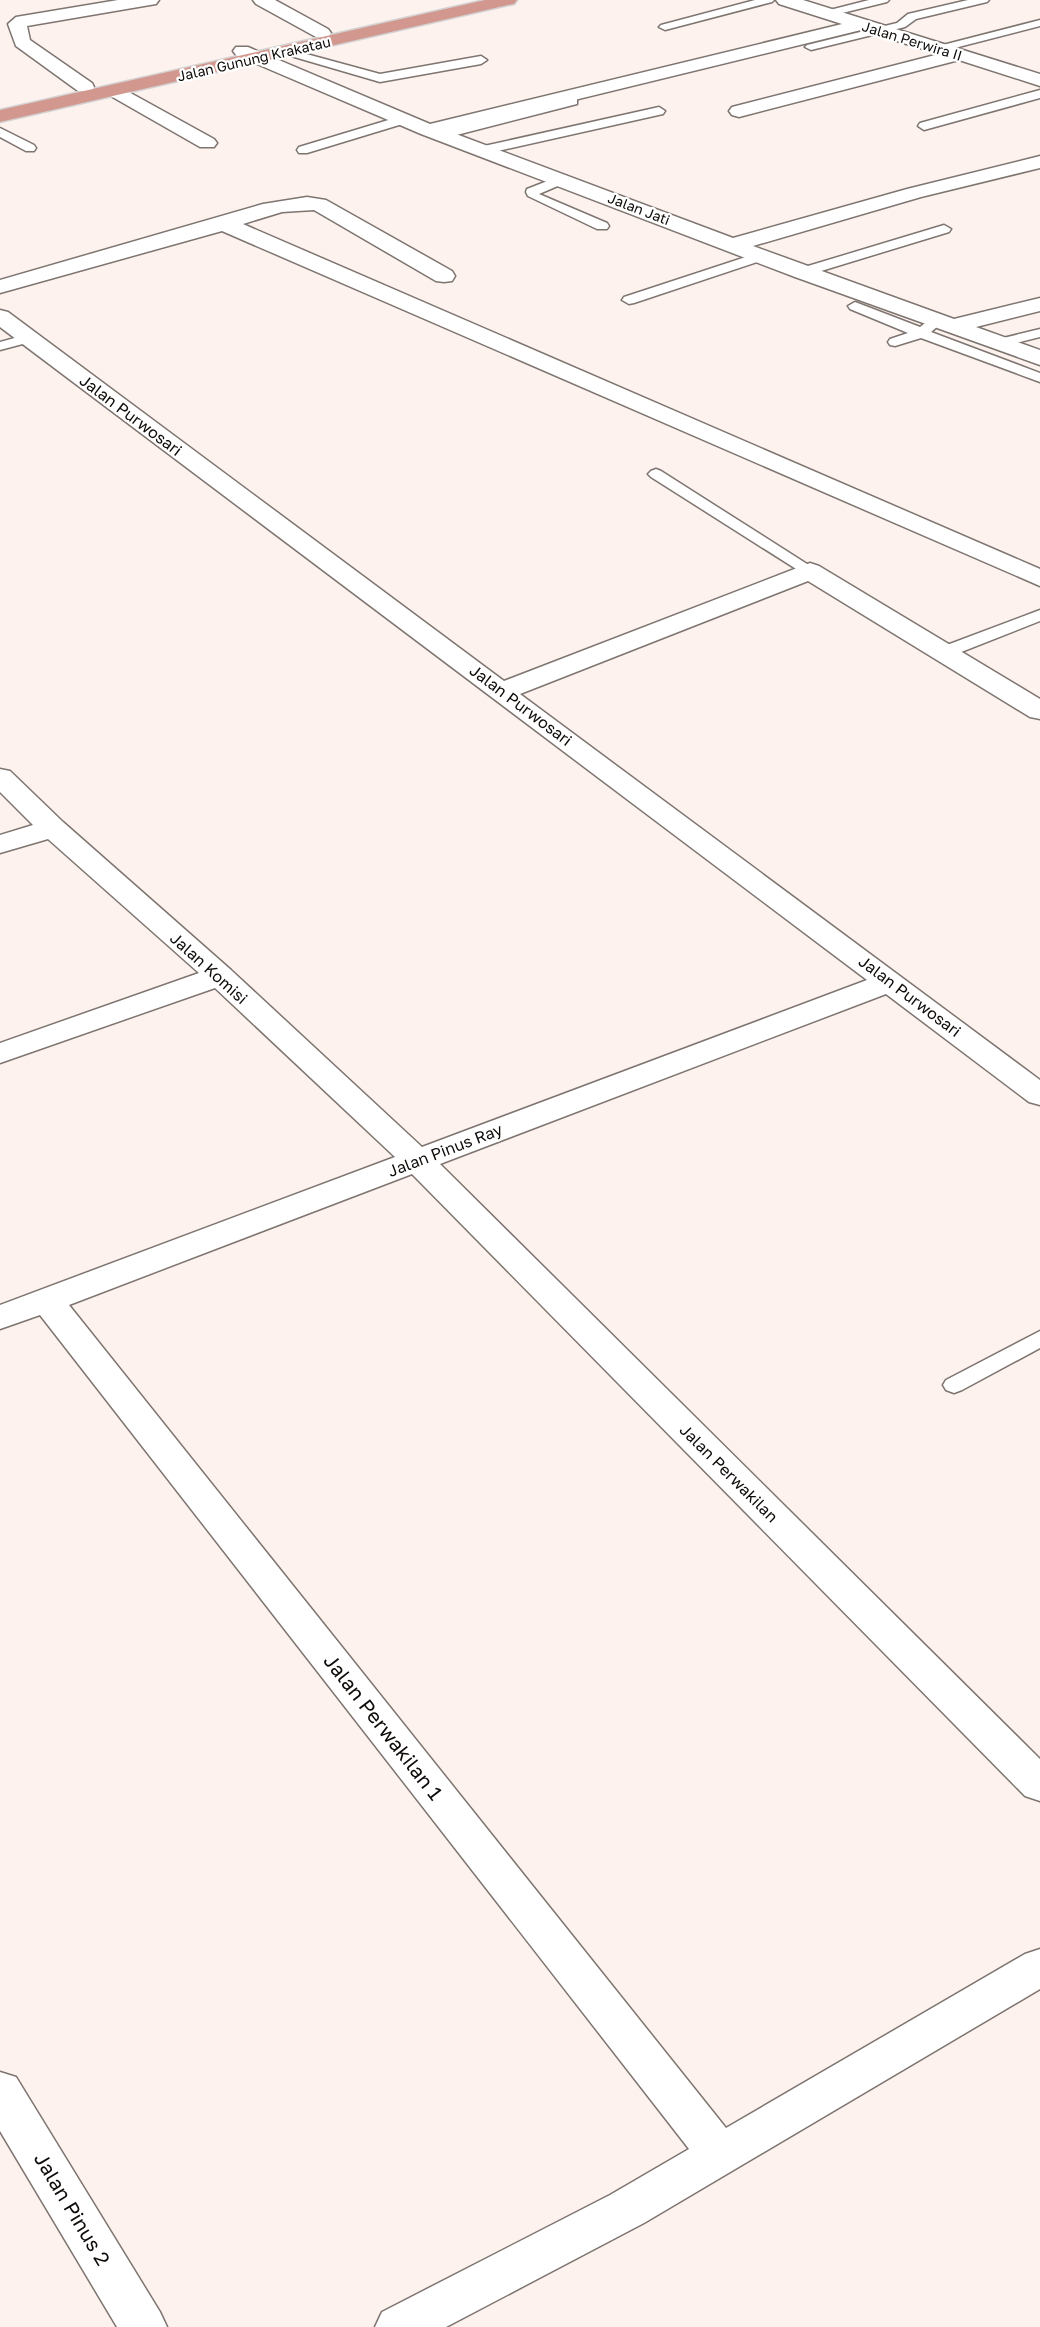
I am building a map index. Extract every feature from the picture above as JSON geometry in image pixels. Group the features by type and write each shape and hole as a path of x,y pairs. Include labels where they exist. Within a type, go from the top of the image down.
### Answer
{"highway":[{"name":"Jalan Gunung Krakatau","path":"0,116 116,91 322,33 462,0"},
{"name":"Jalan Gunung Krakatau","path":"0,106 250,55 288,52 508,0"}],"street":[{"path":"85,87 22,42 17,24 22,21 150,0"},
{"path":"262,0 322,33"},
{"name":"Jalan Perwira II","path":"785,0 1040,80"},
{"path":"435,132 859,25"},
{"name":"Jalan Jati","path":"250,55 435,132 803,272 1040,358"},
{"path":"739,111 958,55"},
{"path":"1013,72 1040,65"},
{"path":"116,91 207,143"},
{"path":"732,245 914,193 1040,162"},
{"path":"0,287 224,224 279,206 307,202 319,204 444,276"},
{"path":"224,224 1040,578"},
{"path":"946,323 1040,304"},
{"name":"Jalan Purwosari","path":"0,317 503,691 1040,1095"},
{"path":"503,691 810,571 1040,711"},
{"name":"Jalan Komisi","path":"0,777 53,828 220,976 417,1160"},
{"path":"0,844 53,828"},
{"path":"0,1054 220,976"},
{"name":"Jalan Pinus Ray","path":"0,1318 891,982"},
{"name":"Jalan Perwakilan","path":"417,1160 1040,1785"},
{"name":"Jalan Perwakilan 1","path":"46,1299 721,2156"},
{"path":"399,2327 627,2209 1040,1967"},
{"name":"Jalan Pinus 2","path":"0,2091 143,2327"}],"lane":[{"path":"665,27 768,0"},
{"path":"826,14 883,0"},
{"path":"812,47 903,24 912,16 983,0"},
{"path":"939,49 1040,23"},
{"path":"288,52 380,78 481,60"},
{"path":"924,126 1040,94"},
{"path":"435,132 573,101"},
{"path":"484,150 658,111"},
{"path":"303,150 405,119"},
{"path":"0,132 30,148"},
{"path":"563,179 532,192 534,196 602,226"},
{"path":"803,272 944,229"},
{"path":"629,300 761,256"},
{"path":"855,306 1040,378"},
{"path":"895,342 946,323"},
{"path":"1000,343 1040,333"},
{"path":"0,346 30,338"},
{"path":"656,474 810,571"},
{"path":"945,652 1040,615"},
{"path":"954,1385 1040,1338"}]}
